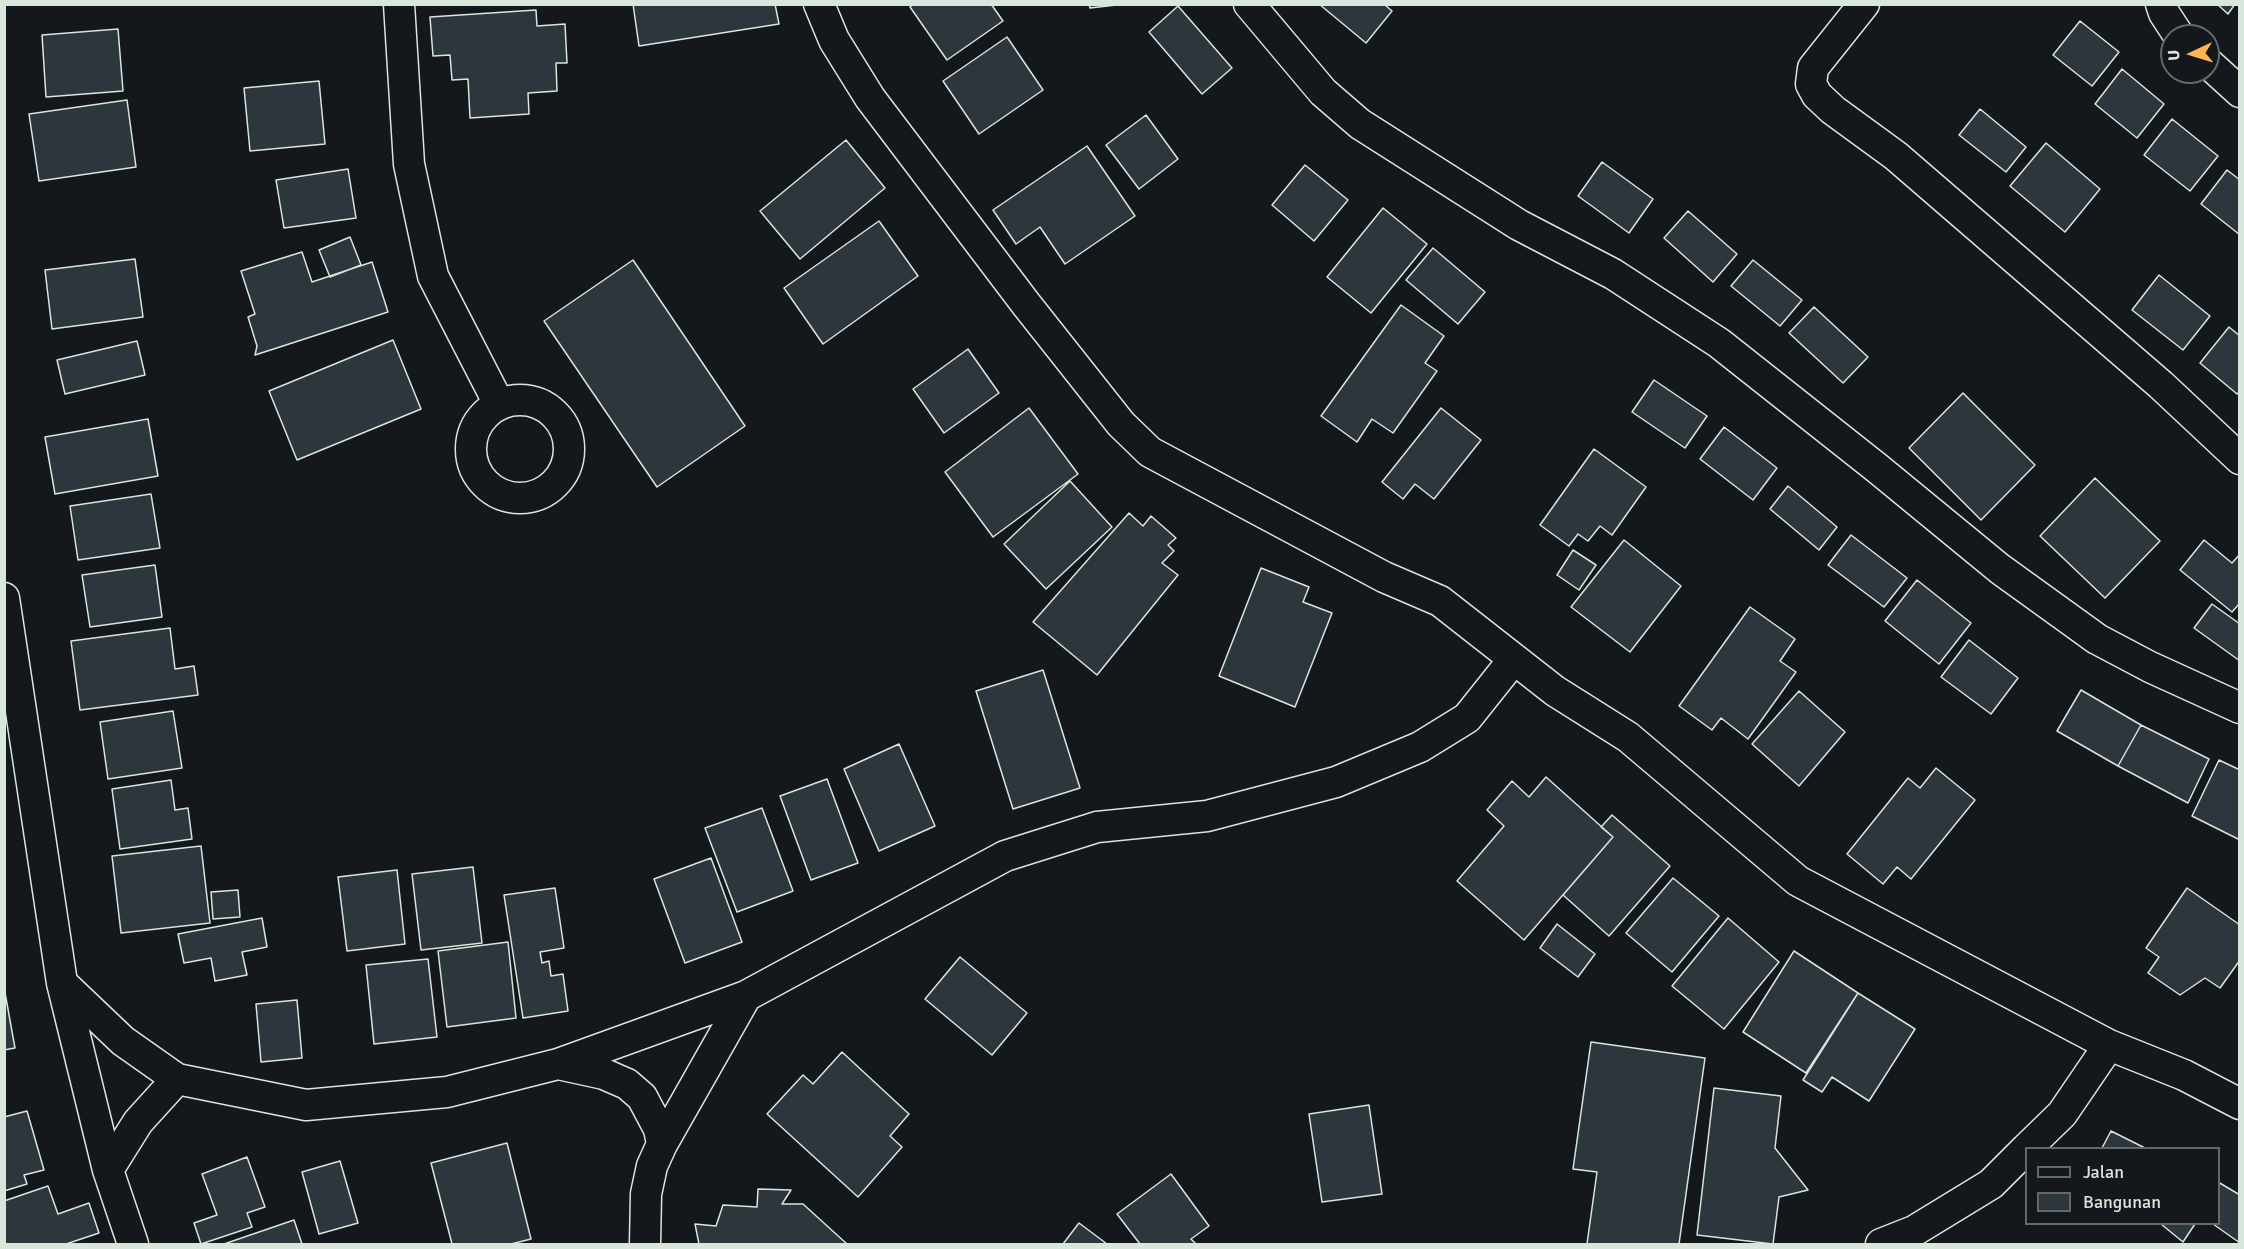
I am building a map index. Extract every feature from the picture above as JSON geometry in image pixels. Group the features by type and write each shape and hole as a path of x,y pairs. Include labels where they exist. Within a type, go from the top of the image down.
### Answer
{"street":[{"path":"399,4 409,164 434,276 499,404"},
{"path":"819,4 834,40 870,98 1026,304 1121,424 1150,452 1384,577 1440,601 1555,691 1628,737 1798,881 2109,1045 2184,1075 2240,1104"},
{"path":"1249,4 1323,92 1360,124 1519,225 1614,274 1719,343 2000,569 2097,639 2150,667 2240,708"},
{"path":"1864,4 1813,68 1811,84 1817,95 1833,110 1896,156 2161,385 2240,459"},
{"path":"2161,4 2172,24"},
{"path":"2220,74 2240,92"},
{"path":"4,598 62,983 108,1170 133,1245"},
{"path":"62,983 123,1041 177,1079 306,1105 447,1092 558,1064 746,996 1005,856 1097,827 1207,816 1336,782 1420,747 1467,718 1514,659"},
{"path":"645,1245 646,1194 652,1166 662,1144 746,996"},
{"path":"2029,1147 2062,1114 2109,1045"},
{"path":"558,1064 604,1074 627,1084 642,1097 659,1130 662,1144"},
{"path":"108,1170 138,1122 177,1079"},
{"path":"1881,1245 1914,1231 1991,1184 2025,1151"}],"building":[{"path":"633,4 775,4 779,24 639,46"},
{"path":"914,4 991,4 1003,21 947,60 910,7"},
{"path":"1089,4 1125,4 1090,8"},
{"path":"1319,4 1384,4 1392,11 1366,43"},
{"path":"2217,4 2235,4 2228,14"},
{"path":"1178,6 1232,68 1202,94 1149,32"},
{"path":"536,10 537,26 565,24 567,63 556,63 557,91 528,93 529,114 470,118 468,79 452,80 450,55 433,56 430,17"},
{"path":"2080,21 2119,52 2092,86 2053,55"},
{"path":"118,29 123,91 46,97 42,35"},
{"path":"1007,37 1043,90 979,134 943,81"},
{"path":"2122,69 2164,104 2137,138 2095,104"},
{"path":"319,81 325,144 250,151 244,88"},
{"path":"127,100 136,167 39,181 29,114"},
{"path":"1980,109 2026,147 2006,172 1959,135"},
{"path":"1146,115 1178,159 1139,189 1106,145"},
{"path":"2172,119 2218,156 2190,191 2144,155"},
{"path":"846,140 885,188 800,259 760,211"},
{"path":"2046,143 2100,189 2065,232 2010,186"},
{"path":"1087,146 1135,216 1065,264 1040,227 1016,244 993,210"},
{"path":"1602,162 1653,199 1629,233 1578,196"},
{"path":"1305,165 1348,200 1314,241 1272,205"},
{"path":"348,169 356,218 284,228 276,180"},
{"path":"2227,170 2240,180 2240,235 2201,204"},
{"path":"1383,208 1427,244 1371,313 1327,277"},
{"path":"1688,211 1737,254 1713,282 1664,238"},
{"path":"879,221 918,276 823,344 784,288"},
{"path":"350,237 361,265 330,277 319,250"},
{"path":"1433,248 1485,292 1458,324 1406,280"},
{"path":"302,252 312,282 372,262 388,312 255,355 257,346 248,317 255,314 241,271"},
{"path":"135,259 143,317 52,329 45,270"},
{"path":"633,260 745,426 657,487 544,321"},
{"path":"1753,260 1802,300 1780,326 1731,286"},
{"path":"2159,275 2210,316 2183,350 2132,310"},
{"path":"1401,305 1444,336 1425,363 1437,371 1393,433 1372,419 1357,442 1321,416"},
{"path":"1814,307 1868,357 1843,383 1789,333"},
{"path":"2229,327 2240,336 2240,391 2237,394 2200,363"},
{"path":"393,340 421,409 297,460 269,391"},
{"path":"137,341 145,375 65,394 57,360"},
{"path":"968,349 999,393 944,433 913,389"},
{"path":"1654,380 1707,416 1685,448 1632,412"},
{"path":"1963,393 2035,465 1981,520 1909,448"},
{"path":"1029,408 1078,474 993,537 945,472"},
{"path":"1441,408 1481,440 1434,499 1415,484 1403,499 1382,482"},
{"path":"148,419 158,476 55,494 45,437"},
{"path":"1724,427 1777,468 1753,500 1700,459"},
{"path":"1594,449 1646,487 1612,535 1600,526 1588,541 1578,534 1569,546 1540,525"},
{"path":"2095,478 2160,541 2105,598 2040,536"},
{"path":"1070,481 1112,527 1046,589 1004,544"},
{"path":"1788,486 1837,527 1819,550 1770,509"},
{"path":"151,494 160,548 78,560 70,506"},
{"path":"1129,513 1143,526 1151,516 1176,538 1168,545 1174,551 1162,563 1178,575 1097,675 1033,622"},
{"path":"1851,535 1907,578 1884,607 1828,565"},
{"path":"1624,540 1681,586 1630,652 1571,607"},
{"path":"2204,540 2232,563 2240,554 2240,603 2232,612 2180,570"},
{"path":"1573,550 1596,565 1579,590 1557,575"},
{"path":"155,565 162,617 90,627 82,575"},
{"path":"1261,568 1309,587 1303,602 1332,613 1295,707 1219,676"},
{"path":"1917,580 1971,623 1939,664 1885,621"},
{"path":"2212,604 2240,624 2240,661 2194,628"},
{"path":"1750,607 1795,639 1780,661 1796,672 1748,739 1721,718 1712,730 1679,706"},
{"path":"170,628 175,669 194,666 198,695 80,710 71,641"},
{"path":"1969,640 2018,678 1991,714 1941,677"},
{"path":"1043,670 1080,788 1013,809 976,691"},
{"path":"2081,690 2141,725 2118,766 2057,731"},
{"path":"1799,691 1845,732 1799,786 1752,744"},
{"path":"173,711 182,768 108,779 100,722"},
{"path":"2141,725 2209,759 2188,803 2118,766"},
{"path":"899,744 935,826 879,851 844,769"},
{"path":"2219,760 2240,770 2240,840 2192,816"},
{"path":"1936,768 1975,800 1911,879 1897,867 1883,884 1847,854 1908,778 1920,788"},
{"path":"1546,777 1613,837 1524,940 1457,881 1504,826 1487,810 1512,781 1529,797"},
{"path":"827,779 858,863 811,880 780,796"},
{"path":"171,780 175,810 188,808 192,839 120,849 112,789"},
{"path":"762,808 793,891 737,912 705,828"},
{"path":"1612,815 1670,866 1609,936 1563,895 1613,837 1601,827"},
{"path":"201,846 210,923 121,933 112,856"},
{"path":"711,858 742,942 685,963 654,879"},
{"path":"473,867 482,943 421,950 412,874"},
{"path":"397,870 405,944 347,951 338,877"},
{"path":"1673,878 1719,916 1672,972 1626,933"},
{"path":"555,888 564,948 540,952 542,963 549,961 551,976 563,974 568,1011 523,1018 504,895"},
{"path":"2187,888 2240,925 2240,960 2220,988 2205,978 2180,995 2148,973 2159,957 2146,948"},
{"path":"238,890 240,917 213,919 211,892"},
{"path":"262,918 267,947 242,952 247,975 215,981 211,958 184,963 178,934"},
{"path":"1728,918 1779,962 1724,1029 1672,986"},
{"path":"1557,924 1595,954 1578,977 1540,948"},
{"path":"508,942 516,1018 447,1027 438,951"},
{"path":"1794,951 1858,993 1806,1073 1743,1032"},
{"path":"960,957 1027,1013 992,1055 925,999"},
{"path":"428,959 437,1037 374,1044 366,965"},
{"path":"4,987 15,1048 4,1050"},
{"path":"1858,993 1915,1029 1869,1101 1832,1077 1822,1092 1803,1080"},
{"path":"297,1000 302,1058 261,1062 256,1004"},
{"path":"1591,1042 1705,1058 1679,1244 1587,1244 1597,1172 1573,1169"},
{"path":"842,1052 909,1114 890,1136 902,1147 858,1197 767,1114 803,1075 813,1084"},
{"path":"1714,1088 1781,1096 1775,1148 1808,1190 1779,1197 1773,1244 1697,1235"},
{"path":"1369,1105 1382,1194 1322,1202 1309,1114"},
{"path":"27,1111 44,1170 24,1175 27,1184 4,1191 4,1117"},
{"path":"2111,1131 2143,1147 2103,1147"},
{"path":"507,1143 531,1239 511,1244 452,1244 431,1163"},
{"path":"247,1157 265,1207 247,1213 252,1227 201,1244 194,1223 217,1215 202,1174"},
{"path":"340,1161 358,1223 319,1234 302,1172"},
{"path":"1171,1174 1209,1226 1191,1239 1196,1244 1140,1244 1117,1214"},
{"path":"2220,1183 2240,1195 2240,1243 2214,1225 2220,1225"},
{"path":"48,1186 58,1214 89,1203 99,1233 66,1244 4,1244 4,1201"},
{"path":"758,1189 791,1190 782,1204 803,1204 847,1244 699,1244 695,1224 716,1226 723,1205 757,1207"},
{"path":"294,1220 302,1244 224,1244"},
{"path":"1079,1223 1107,1244 1063,1244"},
{"path":"2162,1225 2194,1225 2183,1242"}]}
